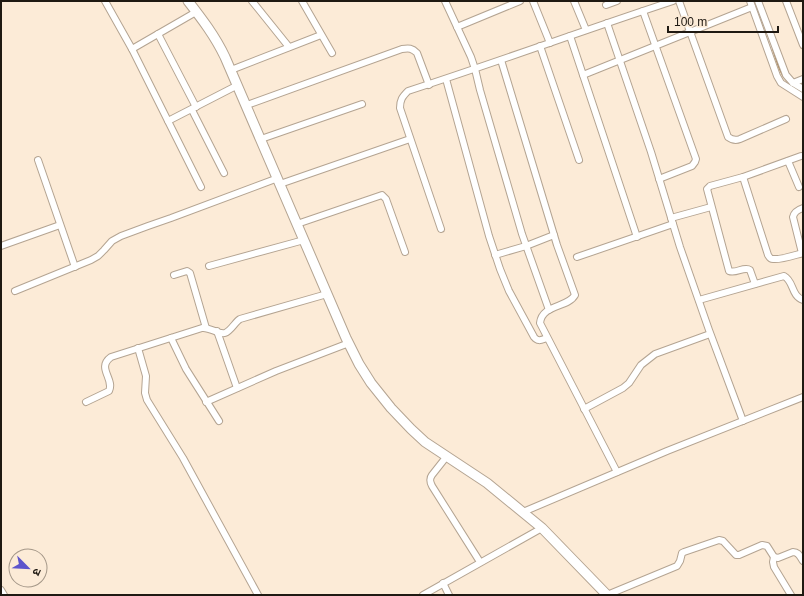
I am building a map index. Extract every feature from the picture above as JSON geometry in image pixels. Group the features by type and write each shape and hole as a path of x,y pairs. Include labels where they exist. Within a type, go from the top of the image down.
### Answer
{"street":[{"path":"105,1 132,49 202,187"},
{"path":"188,1 207,25 231,70 327,294 359,364 371,383 391,408 411,429 425,442 487,483 542,528 607,595 677,566 682,553 719,540 722,541 736,555 740,555 762,545 767,546 774,557 774,567 791,595"},
{"path":"252,1 289,47"},
{"path":"302,1 332,52"},
{"path":"445,1 475,69 526,246 549,310"},
{"path":"457,27 520,1"},
{"path":"533,1 550,43"},
{"path":"574,1 586,30"},
{"path":"606,5 617,1"},
{"path":"441,229 400,108 400,101 408,91 673,1"},
{"path":"679,1 728,136 732,139 740,139 786,119"},
{"path":"758,1 784,71 793,83 803,89"},
{"path":"786,1 803,45"},
{"path":"583,75 690,32 751,4 777,76 781,83 803,97"},
{"path":"643,11 696,159 692,166 659,179"},
{"path":"132,49 196,12"},
{"path":"607,23 710,334 743,421"},
{"path":"158,34 224,173"},
{"path":"231,70 321,34"},
{"path":"570,36 637,237"},
{"path":"540,46 579,160"},
{"path":"247,105 395,51 410,48 417,53 429,85"},
{"path":"501,60 554,235 576,294 572,299 542,315 540,323 617,472"},
{"path":"446,79 470,168 500,269 509,291 536,340 539,341 547,338"},
{"path":"793,83 803,79"},
{"path":"168,121 238,85"},
{"path":"261,139 362,104"},
{"path":"15,290 91,260 98,256 112,240 121,236 279,181 410,139"},
{"path":"755,284 749,269 733,272 729,270 706,191 708,187 801,156"},
{"path":"38,160 75,267"},
{"path":"788,161 799,187"},
{"path":"743,176 769,258 779,259 802,253 793,217 797,210 803,208"},
{"path":"297,224 382,195 386,199 405,252"},
{"path":"577,257 637,237 672,221 711,207"},
{"path":"1,246 60,225"},
{"path":"495,255 526,246 554,235"},
{"path":"209,266 304,240"},
{"path":"174,275 186,271 190,273 206,328"},
{"path":"699,300 784,276 790,282 796,296 803,300"},
{"path":"86,402 107,393 111,388 104,365 106,360 111,357 206,328 221,333 227,332 236,321 240,319 327,294"},
{"path":"217,331 237,388"},
{"path":"584,409 623,388 629,383 641,365 655,354 710,334"},
{"path":"171,338 186,369 219,421"},
{"path":"206,402 276,371 349,343"},
{"path":"138,348 146,376 145,393 147,400 182,458 258,595"},
{"path":"523,512 617,472 803,397"},
{"path":"447,456 430,478 430,482 480,562"},
{"path":"423,595 542,528"},
{"path":"774,557 778,558 795,552 799,554 803,561"},
{"path":"443,583 449,595"},
{"path":"1,590 4,595"}],"waterway":[{"path":"773,49 781,71 789,82"},
{"path":"799,90 803,93"}]}
